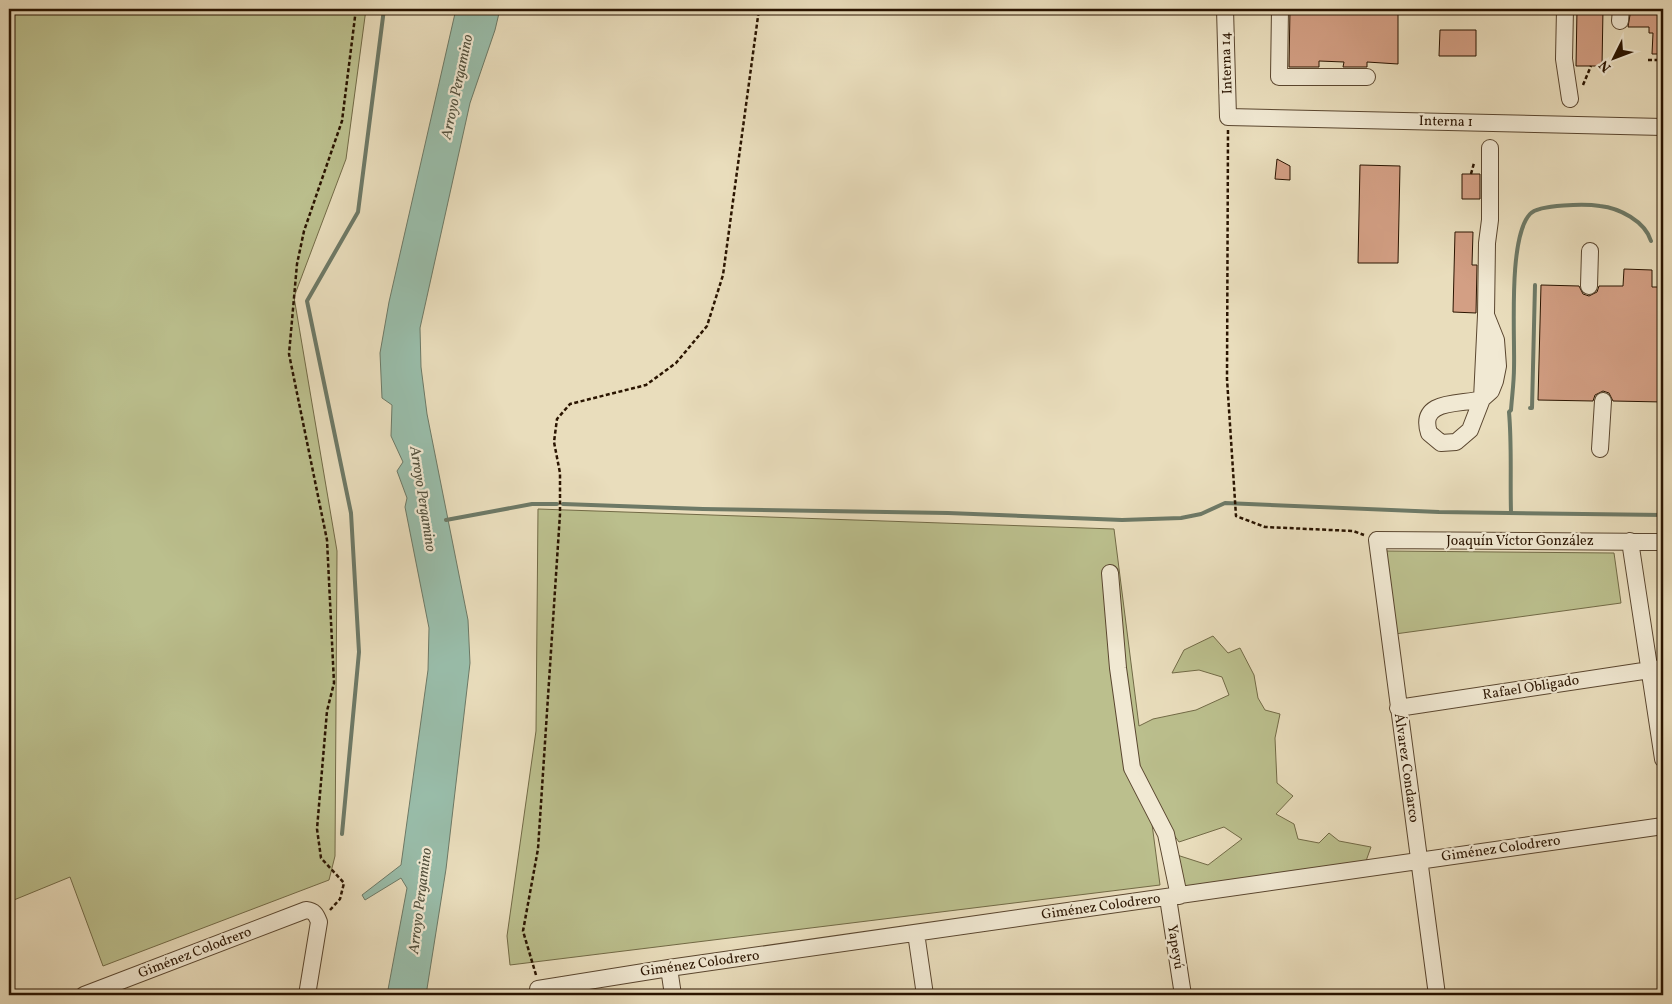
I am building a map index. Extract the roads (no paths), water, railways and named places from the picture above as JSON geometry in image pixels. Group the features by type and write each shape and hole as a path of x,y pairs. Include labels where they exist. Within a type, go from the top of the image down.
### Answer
{"street":[{"name":"Interna 14","path":"1225,9 1228,117"},
{"path":"1280,9 1279,77 1367,78"},
{"path":"1565,9 1564,59 1570,99"},
{"name":"Interna 1","path":"1228,117 1663,127"},
{"path":"1482,399 1491,391 1495,381 1498,359 1496,340 1486,315 1487,243 1490,220 1490,148"},
{"path":"1589,286 1590,251"},
{"path":"1600,449 1603,401"},
{"name":"Joaquín Víctor González","path":"1377,540 1663,542"},
{"name":"Álvarez Condarco","path":"1377,540 1437,995"},
{"path":"1630,541 1656,669 1663,760"},
{"name":"Yapeyú","path":"1110,573 1118,668 1132,768 1166,834 1183,995"},
{"name":"Rafael Obligado","path":"1398,708 1656,669"},
{"name":"Giménez Colodrero","path":"538,992 669,968 1663,826"},
{"name":"Giménez Colodrero","path":"84,995 306,910 312,911 317,915 319,922 307,995"},
{"path":"916,933 925,995"},
{"path":"669,968 673,995"}],"water":[{"name":"Arroyo Pergamino","path":"456,9 500,9 495,30 470,103 420,328 421,367 427,414 468,620 470,663 446,869 426,995 387,995 407,888 401,878 365,900 362,895 401,865 428,670 429,628 405,507 407,498 397,471 403,462 391,436 392,405 382,398 380,353 389,302"}],"waterway":[{"path":"342,834 359,652 351,513 307,301 358,212 384,9"},
{"path":"1511,512 1509,412 1511,410 1514,373 1514,287 1518,243 1523,226 1530,214 1543,208 1575,205 1600,206 1630,217 1643,227 1651,241"},
{"path":"1530,408 1532,408 1535,285"},
{"path":"563,504 703,509 948,513 1122,520 1181,518 1201,514 1225,503 1439,512 1663,515"},
{"path":"446,520 532,504 557,504"}]}
